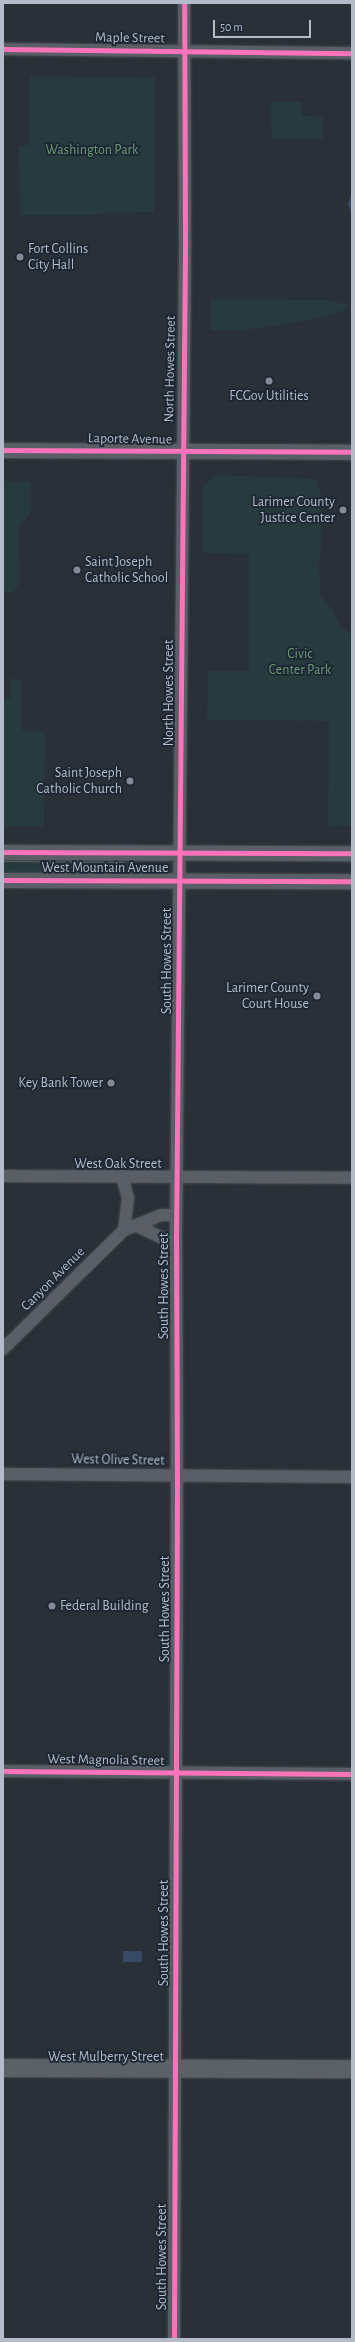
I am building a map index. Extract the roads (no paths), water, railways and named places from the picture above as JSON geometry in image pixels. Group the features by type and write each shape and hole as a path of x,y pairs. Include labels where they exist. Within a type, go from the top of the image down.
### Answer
{"main road":[{"name":"West Mulberry Street","path":"3,2068 352,2069"}],"street":[{"name":"North Howes Street","path":"180,880 182,451 185,241 184,3"},
{"name":"Maple Street","path":"3,48 352,53"},
{"name":"Laporte Avenue","path":"3,450 352,452"},
{"name":"West Mountain Avenue","path":"3,852 352,854"},
{"name":"West Mountain Avenue","path":"3,880 352,881"},
{"name":"South Howes Street","path":"174,2339 177,1476 176,1215 180,880"},
{"name":"West Oak Street","path":"3,1176 352,1178"},
{"path":"122,1176 128,1198 127,1218 124,1230"},
{"name":"Canyon Avenue","path":"3,1349 124,1230 161,1215 176,1215"},
{"path":"137,1226 161,1238 176,1242"},
{"name":"West Olive Street","path":"3,1474 352,1477"},
{"name":"West Magnolia Street","path":"3,1771 352,1774"}],"water":[{"path":"352,192 352,215 348,204"},
{"path":"123,1951 142,1951 142,1962 123,1962"}],"tram line":[{"path":"3,861 123,862"}],"place":[{"name":"Fort Collins City Hall","path":"20,257"},
{"name":"FCGov Utilities","path":"269,381"},
{"name":"Larimer County Justice Center","path":"343,510"},
{"name":"Saint Joseph Catholic School","path":"77,570"},
{"name":"Saint Joseph Catholic Church","path":"130,781"},
{"name":"Larimer County Court House","path":"317,996"},
{"name":"Key Bank Tower","path":"111,1083"},
{"name":"Federal Building","path":"52,1606"}],"park label":[{"name":"Washington Park","path":"92,150"},
{"name":"Civic Center Park","path":"300,662"}]}
